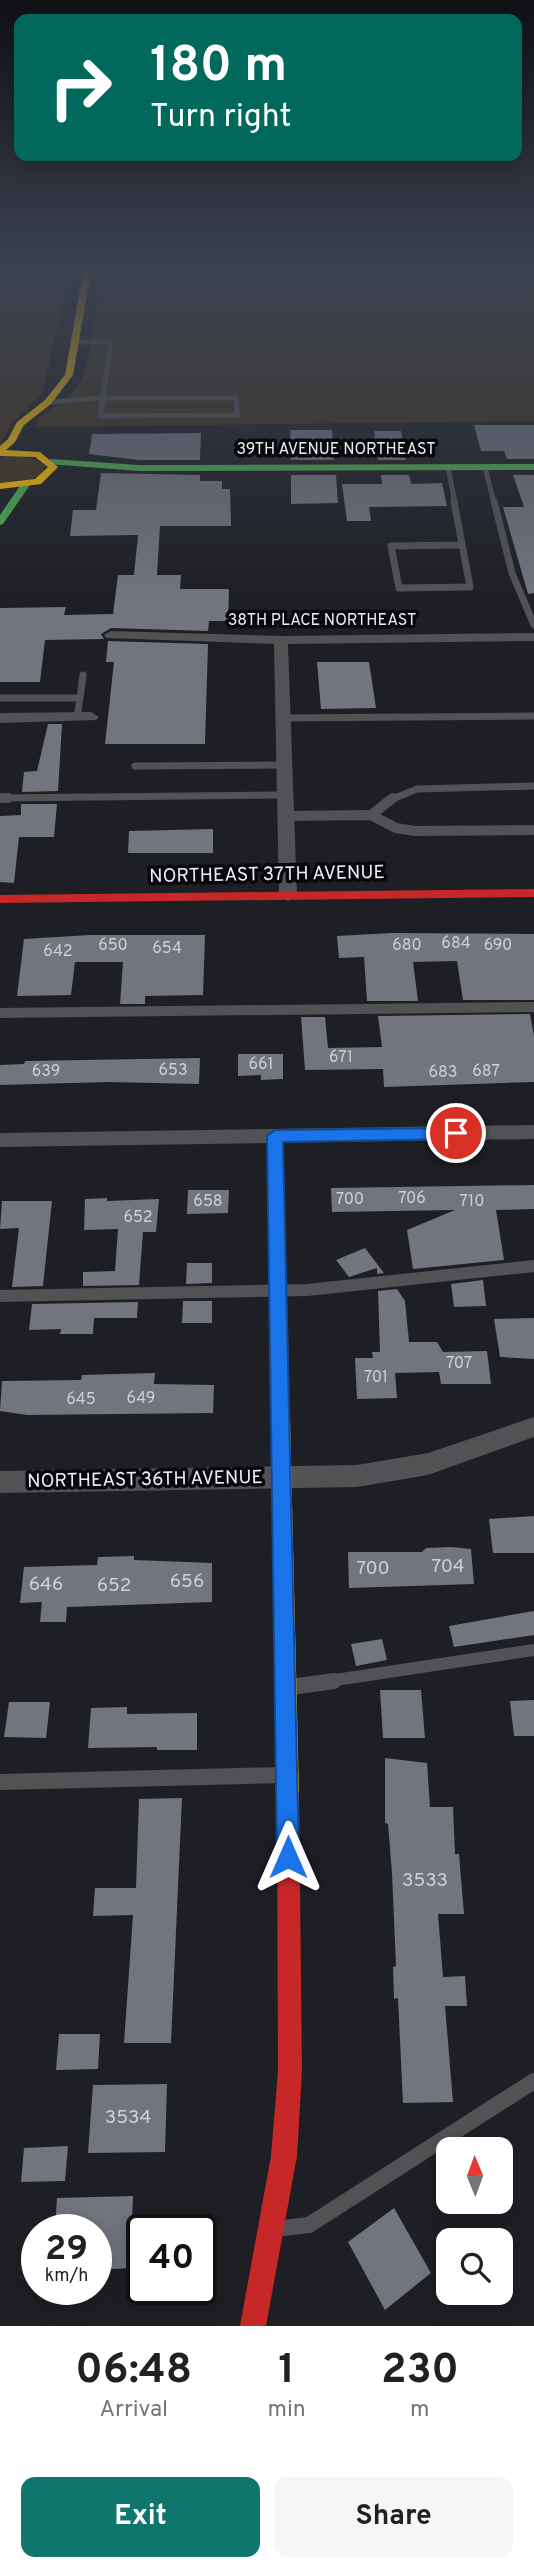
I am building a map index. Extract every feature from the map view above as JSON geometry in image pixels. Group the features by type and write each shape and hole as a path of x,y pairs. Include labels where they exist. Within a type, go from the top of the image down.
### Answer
{"street":[{"path":"0,452 12,440 20,424 48,402 65,381"},
{"path":"0,522 7,515 13,500 45,464 29,444 26,420"},
{"name":"39TH AVENUE NORTHEAST","path":"0,452 45,464 139,468 534,467"},
{"path":"0,486 25,485"},
{"name":"38TH PLACE NORTHEAST","path":"111,635 282,640 534,637"},
{"path":"282,640 279,650 288,896"},
{"path":"0,718 84,717"},
{"name":"NORTHEAST 37TH AVENUE","path":"0,899 534,893"},
{"path":"0,1140 534,1132"},
{"path":"253,2326 284,2156 290,2071 288,1775 275,1136"},
{"name":"NORTHEAST 36TH AVENUE","path":"0,1482 357,1476 428,1464 534,1427"}],"lane":[{"path":"48,402 102,398 236,398 237,415 100,416 102,398 105,381"},
{"path":"448,467 470,587 398,588 391,547 461,545"},
{"path":"485,467 512,573 534,625"},
{"path":"524,604 534,604"},
{"path":"83,675 80,698 84,717"},
{"path":"0,698 80,698"},
{"path":"282,718 534,716"},
{"path":"135,766 284,765"},
{"path":"371,815 395,796 417,789 534,786"},
{"path":"0,798 286,795"},
{"path":"287,816 371,815 396,828 415,831 534,830"},
{"path":"0,1013 534,1007"},
{"path":"0,1296 278,1291 534,1266"},
{"path":"286,1688 534,1650"},
{"path":"0,1783 288,1775"},
{"path":"270,2229 309,2225 534,2081"}],"shaded area":[{"path":"0,381 45,381 42,394 13,422 0,446"},
{"path":"81,381 534,381 534,421 34,427 42,416 69,396"},
{"path":"26,456 46,465 38,478 0,483 0,457"}],"building":[{"path":"474,425 534,425 534,459 507,459 504,451 481,451"},
{"path":"290,430 332,430 334,460 291,460"},
{"path":"374,431 401,431 406,460 378,460"},
{"path":"201,433 200,460 139,460 89,454 92,434"},
{"path":"101,473 200,475 200,481 222,481 222,489 230,489 231,526 160,526 157,575 181,575 180,589 229,589 228,621 209,621 208,631 111,628 101,634 104,639 45,640 40,682 0,682 0,608 66,607 64,615 113,614 118,575 134,575 138,535 70,536 73,510 96,510"},
{"path":"291,475 336,475 338,503 291,504"},
{"path":"381,475 409,475 411,484 442,483 447,506 369,507 371,521 347,521 342,484 382,484"},
{"path":"513,475 534,475 534,593 528,594 503,507 524,507"},
{"path":"108,641 208,644 205,744 105,744 114,662 106,662"},
{"path":"317,662 369,662 376,708 321,709"},
{"path":"48,724 62,724 58,791 22,792 24,772 37,771"},
{"path":"21,804 57,804 54,837 19,837 14,883 0,882 0,816 21,815"},
{"path":"213,829 213,853 128,853 129,831"},
{"path":"391,933 534,934 534,1000 463,1000 457,961 413,962 418,1001 367,1001 364,957 339,958 337,936"},
{"path":"90,935 205,935 203,995 145,996 145,1004 120,1004 123,962 75,962 71,995 17,996 24,939"},
{"path":"530,1014 534,1036 534,1082 384,1087 383,1069 305,1070 301,1017 325,1017 328,1048 382,1047 378,1016"},
{"path":"238,1054 283,1054 283,1079 261,1080 261,1075 238,1076"},
{"path":"200,1058 199,1084 108,1082 0,1085 0,1065 24,1064 25,1061"},
{"path":"534,1185 534,1209 496,1210 504,1260 413,1269 407,1230 455,1210 332,1212 331,1188"},
{"path":"188,1190 229,1190 228,1213 187,1214"},
{"path":"107,1198 107,1201 159,1199 156,1232 143,1232 139,1285 83,1286 83,1272 115,1271 118,1229 84,1230 85,1199"},
{"path":"2,1201 52,1201 43,1286 12,1287 19,1228 0,1229"},
{"path":"365,1248 384,1273 377,1274 377,1268 349,1277 336,1260"},
{"path":"187,1263 212,1263 212,1283 186,1284"},
{"path":"483,1280 486,1306 454,1307 451,1284"},
{"path":"397,1289 405,1301 409,1342 437,1342 443,1352 487,1351 491,1384 441,1384 439,1372 395,1373 397,1398 357,1399 355,1358 373,1358 372,1352 380,1352 378,1291"},
{"path":"183,1301 212,1301 212,1323 182,1323"},
{"path":"138,1302 137,1318 94,1318 93,1334 60,1334 61,1329 29,1330 32,1304"},
{"path":"534,1318 534,1359 500,1357 494,1319"},
{"path":"155,1373 154,1384 214,1385 213,1413 27,1415 0,1411 2,1381 81,1380 82,1375"},
{"path":"534,1516 534,1553 493,1553 489,1519"},
{"path":"426,1548 471,1549 474,1584 349,1588 348,1552 422,1552"},
{"path":"134,1556 134,1560 212,1563 212,1602 67,1607 66,1622 40,1622 42,1602 20,1603 24,1567 97,1565 98,1557"},
{"path":"534,1611 534,1635 454,1647 449,1626"},
{"path":"382,1639 387,1660 356,1666 351,1644"},
{"path":"380,1690 421,1690 425,1738 383,1738"},
{"path":"534,1700 534,1736 514,1736 510,1701"},
{"path":"9,1702 50,1702 46,1738 4,1737"},
{"path":"127,1707 127,1714 197,1713 197,1750 157,1750 157,1747 88,1748 91,1708"},
{"path":"385,1758 427,1763 430,1807 453,1807 455,1854 459,1854 464,1914 438,1914 443,1977 465,1976 467,2006 445,2006 453,2102 403,2103 398,1998 394,1999 393,1967 396,1966 392,1873 388,1824 385,1823"},
{"path":"182,1798 171,2043 124,2043 133,1915 93,1916 95,1888 136,1888 139,1799"},
{"path":"59,2034 100,2034 98,2069 56,2070"},
{"path":"167,2084 165,2152 88,2153 93,2085"},
{"path":"68,2146 65,2181 21,2182 24,2148"},
{"path":"133,2196 132,2214 126,2214 126,2268 112,2269 112,2214 56,2214 57,2198"},
{"path":"394,2208 431,2273 385,2310 348,2242"}],"traffic: fast":[{"path":"51,462 139,468 534,467"},
{"path":"0,522 25,485"}],"traffic: slow":[{"path":"0,451 12,440 20,424 48,402 65,381"},
{"path":"0,453 37,454 53,467 38,482 0,486"},
{"path":"281,1418 288,1794"}],"traffic: jam":[{"path":"0,899 534,893"},
{"path":"275,1136 281,1418"},
{"path":"253,2326 284,2156 290,2071 288,1794"}],"route":[{"path":"288,1857 275,1136 456,1133"}]}
